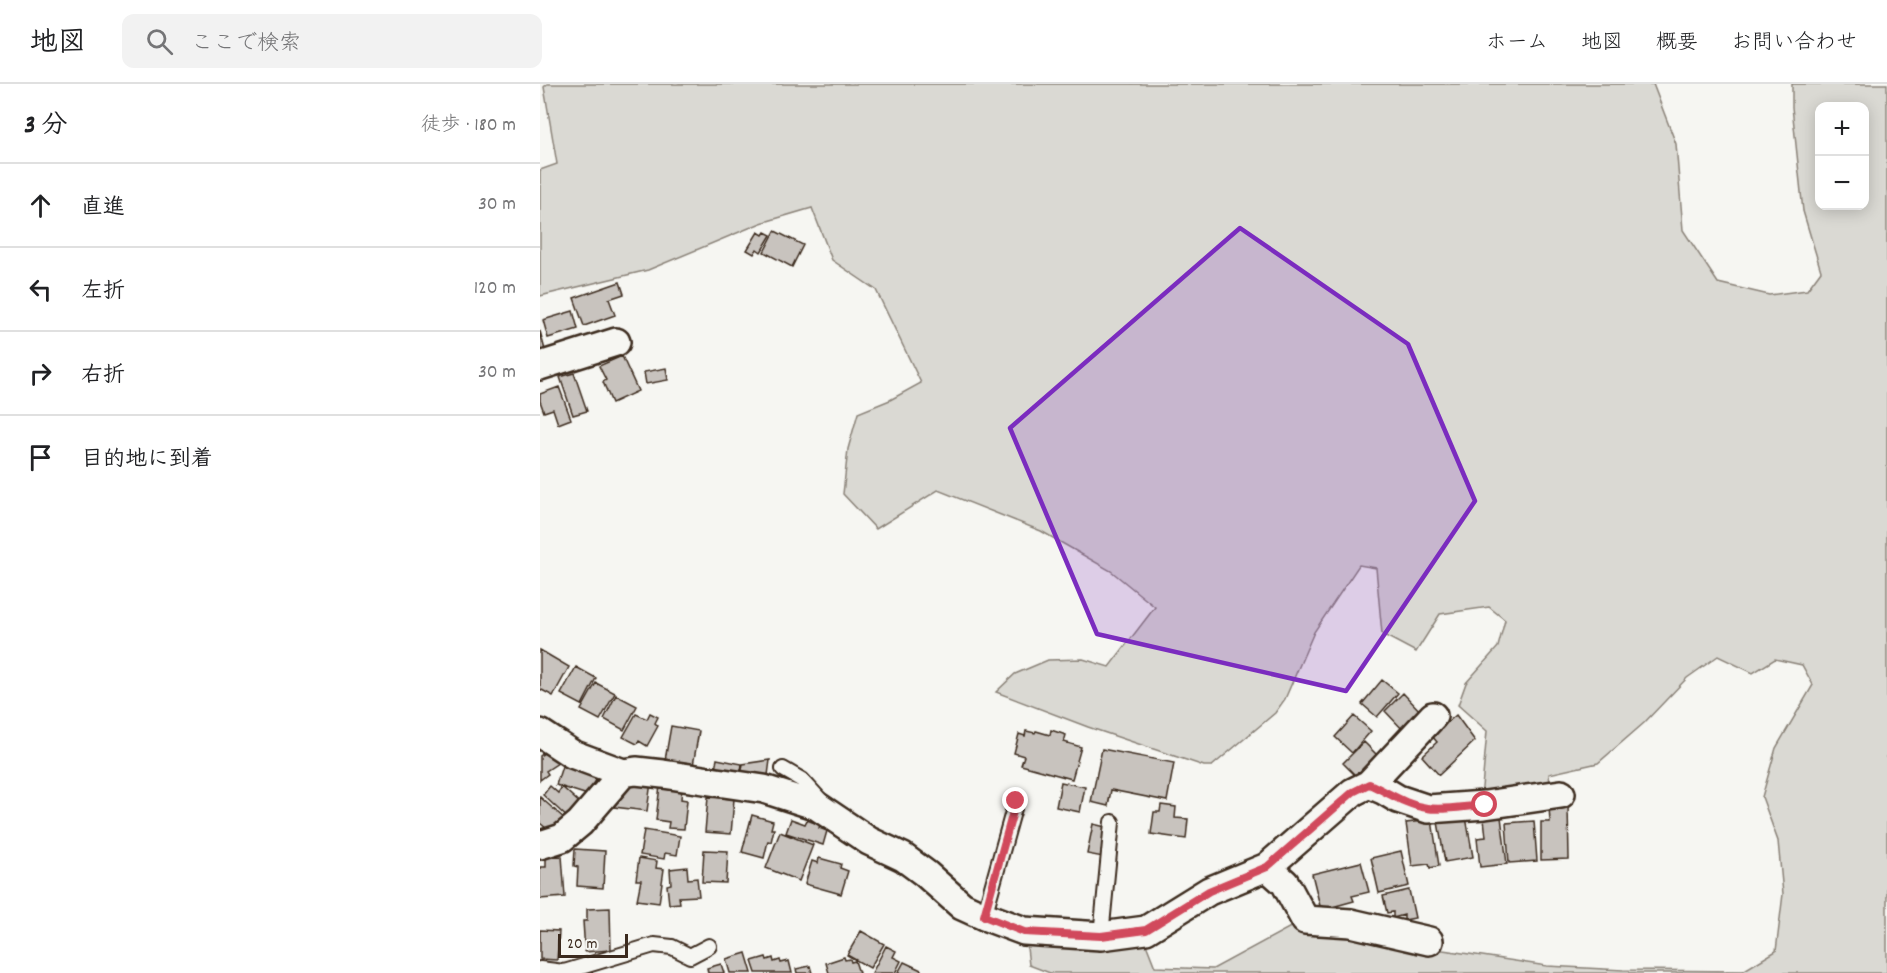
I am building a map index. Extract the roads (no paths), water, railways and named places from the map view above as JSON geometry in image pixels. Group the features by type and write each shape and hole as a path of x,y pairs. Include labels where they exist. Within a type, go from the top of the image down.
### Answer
{"street":[{"path":"540,366 616,342"},
{"path":"540,733 572,754 623,772 663,774 764,789 817,806 869,841 903,857 962,906 1024,932 1101,936 1146,930 1209,891 1267,867 1353,792 1369,784 1433,716"},
{"path":"540,845 562,838 580,823 623,772"},
{"path":"1369,784 1398,800 1428,809 1485,805 1561,794"},
{"path":"1267,867 1285,883 1305,920 1351,923 1429,941"}],"lane":[{"path":"783,769 802,780 832,816"},
{"path":"984,916 1016,801"},
{"path":"1101,936 1112,822"},
{"path":"540,969 564,972 654,945 672,947 690,956 709,946"}]}
